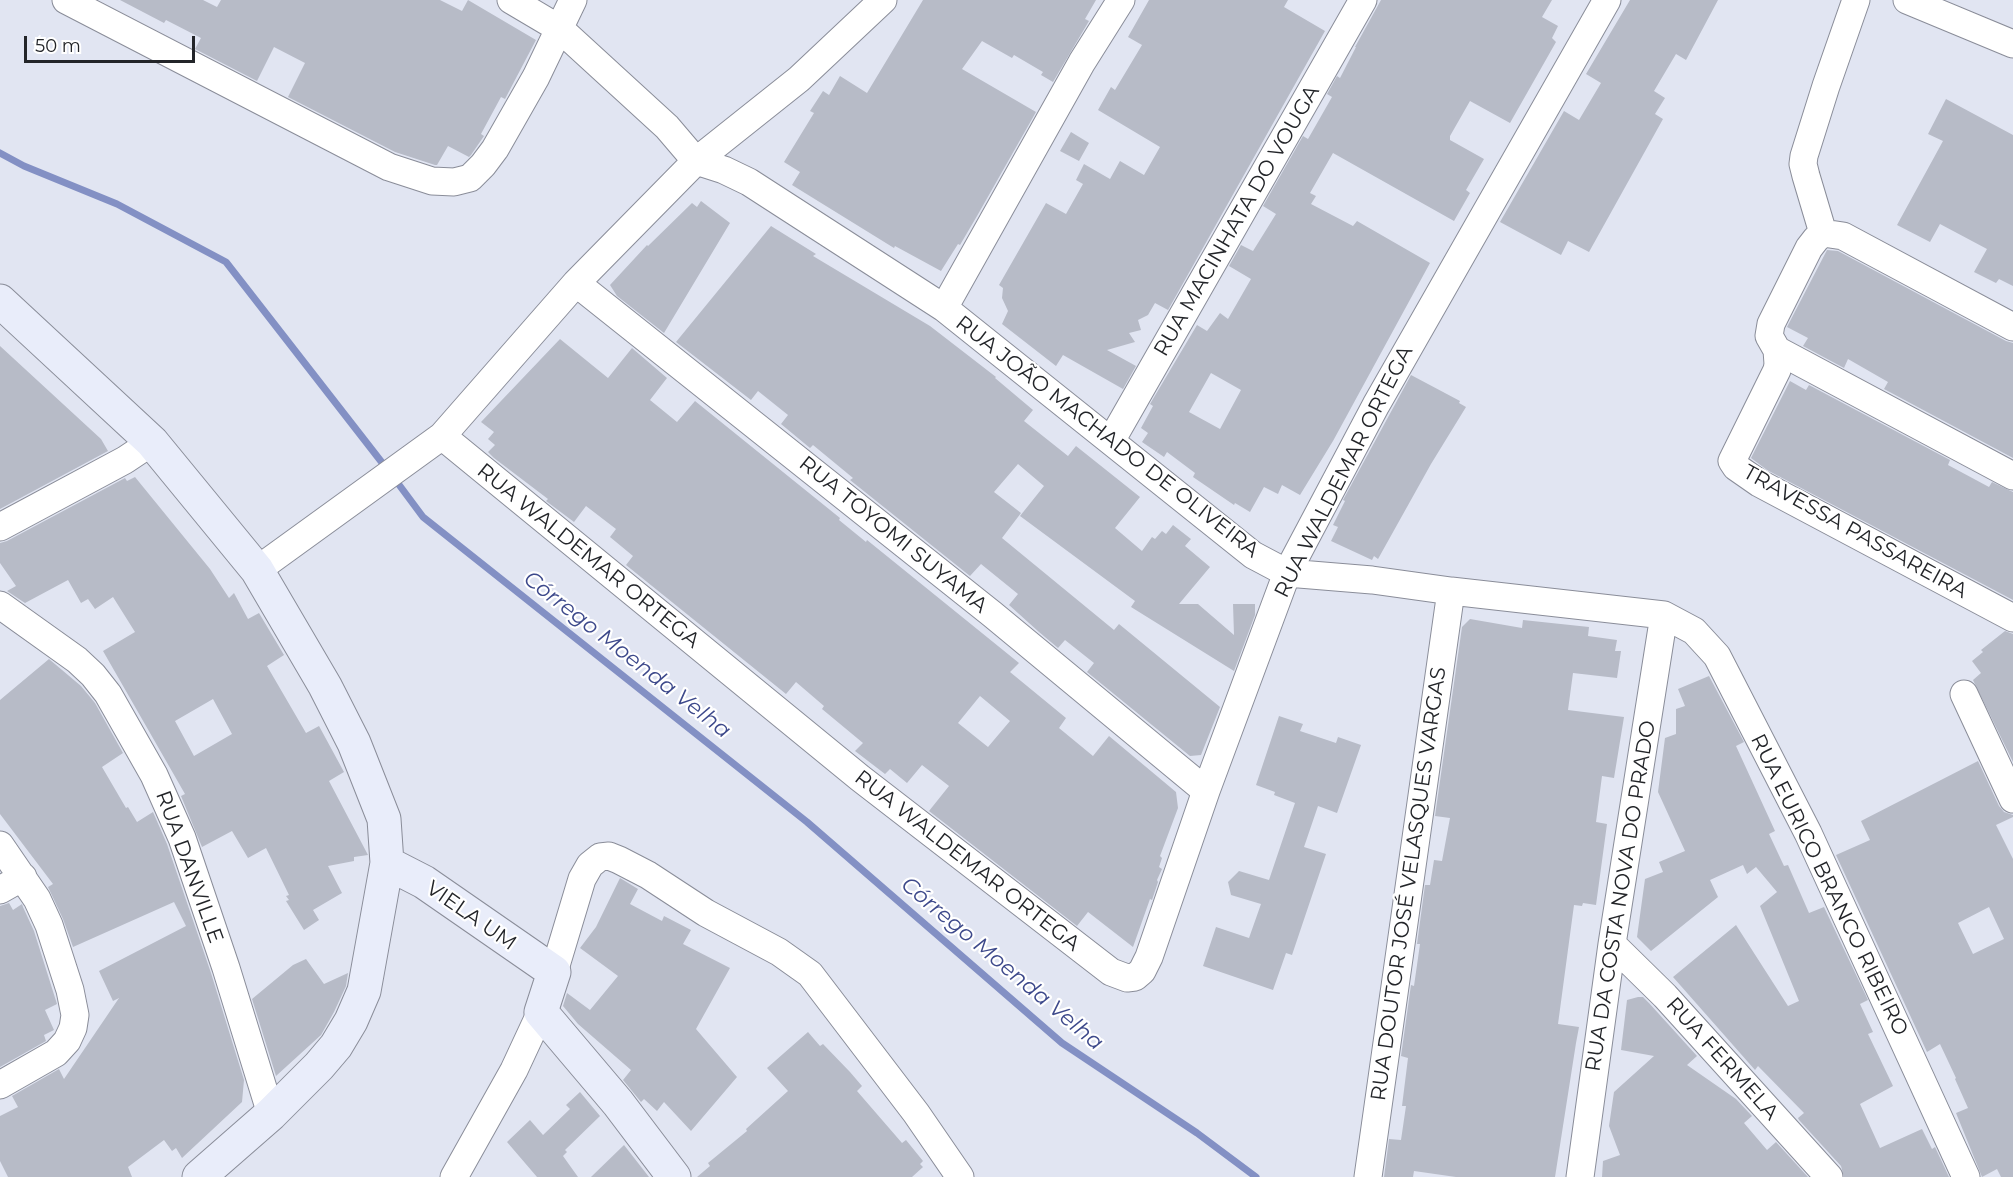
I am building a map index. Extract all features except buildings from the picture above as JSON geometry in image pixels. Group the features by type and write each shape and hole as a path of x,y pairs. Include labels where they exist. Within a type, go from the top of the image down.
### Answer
{"street":[{"path":"66,0 389,167 432,181 454,182 470,178 495,149 536,77 573,0"},
{"path":"511,0 560,29 667,127 696,161"},
{"path":"257,570 442,436 576,283 696,161 799,79 883,0"},
{"path":"945,308 1082,62 1120,0"},
{"name":"RUA MACINHATA DO VOUGA","path":"1111,441 1363,0"},
{"name":"RUA WALDEMAR ORTEGA","path":"442,436 860,778 1111,972 1127,978 1135,976 1142,971 1149,957 1206,791 1287,573 1376,405 1608,0"},
{"path":"1856,0 1804,156 1806,176 1824,233 1843,236 2013,327"},
{"path":"1906,0 2013,44"},
{"name":"RUA JOÃO MACHADO DE OLIVEIRA","path":"696,161 724,170 749,182 945,308 1253,555 1287,573 1372,580 1664,615"},
{"name":"TRAVESSA PASSAREIRA","path":"1824,233 1809,248 1771,324 1769,336 1776,350 1777,370 1732,460 1736,467 1759,483 2013,618"},
{"name":"RUA TOYOMI SUYAMA","path":"576,283 992,614 1206,791"},
{"path":"0,301 152,442 257,570 325,686 354,743 384,819 387,863 364,991 351,1021 336,1046 319,1066 271,1114 199,1177"},
{"path":"1776,350 2013,476"},
{"path":"0,527 125,460 152,442"},
{"name":"RUA DOUTOR JOSÉ VELASQUES VARGAS","path":"1368,1177 1450,591"},
{"name":"RUA DANVILLE","path":"0,605 77,660 93,675 108,694 154,775 182,838 226,968 271,1114"},
{"name":"RUA DA COSTA NOVA DO PRADO","path":"1580,1177 1612,944 1664,615"},
{"name":"RUA EURICO BRANCO RIBEIRO","path":"1664,615 1695,631 1718,656 1808,833 1966,1177"},
{"path":"1964,694 2013,799"},
{"path":"0,845 11,884 38,899 70,990 75,1014 68,1041 56,1053 0,1084"},
{"path":"454,1177 514,1070 541,1012 582,879 590,865 600,856 609,856 648,875 706,913 779,952 810,974 909,1104 960,1177"},
{"name":"VIELA UM","path":"387,863 424,882 554,972"},
{"name":"RUA FERMELA","path":"1612,944 1665,996 1829,1177"},
{"path":"541,1012 618,1103 674,1177"}],"waterway":[{"name":"Córrego Moenda Velha","path":"0,153 24,166 117,204 226,262 387,469"},
{"name":"Córrego Moenda Velha","path":"394,478 423,517 807,822 1062,1043 1197,1133 1256,1177"}]}
